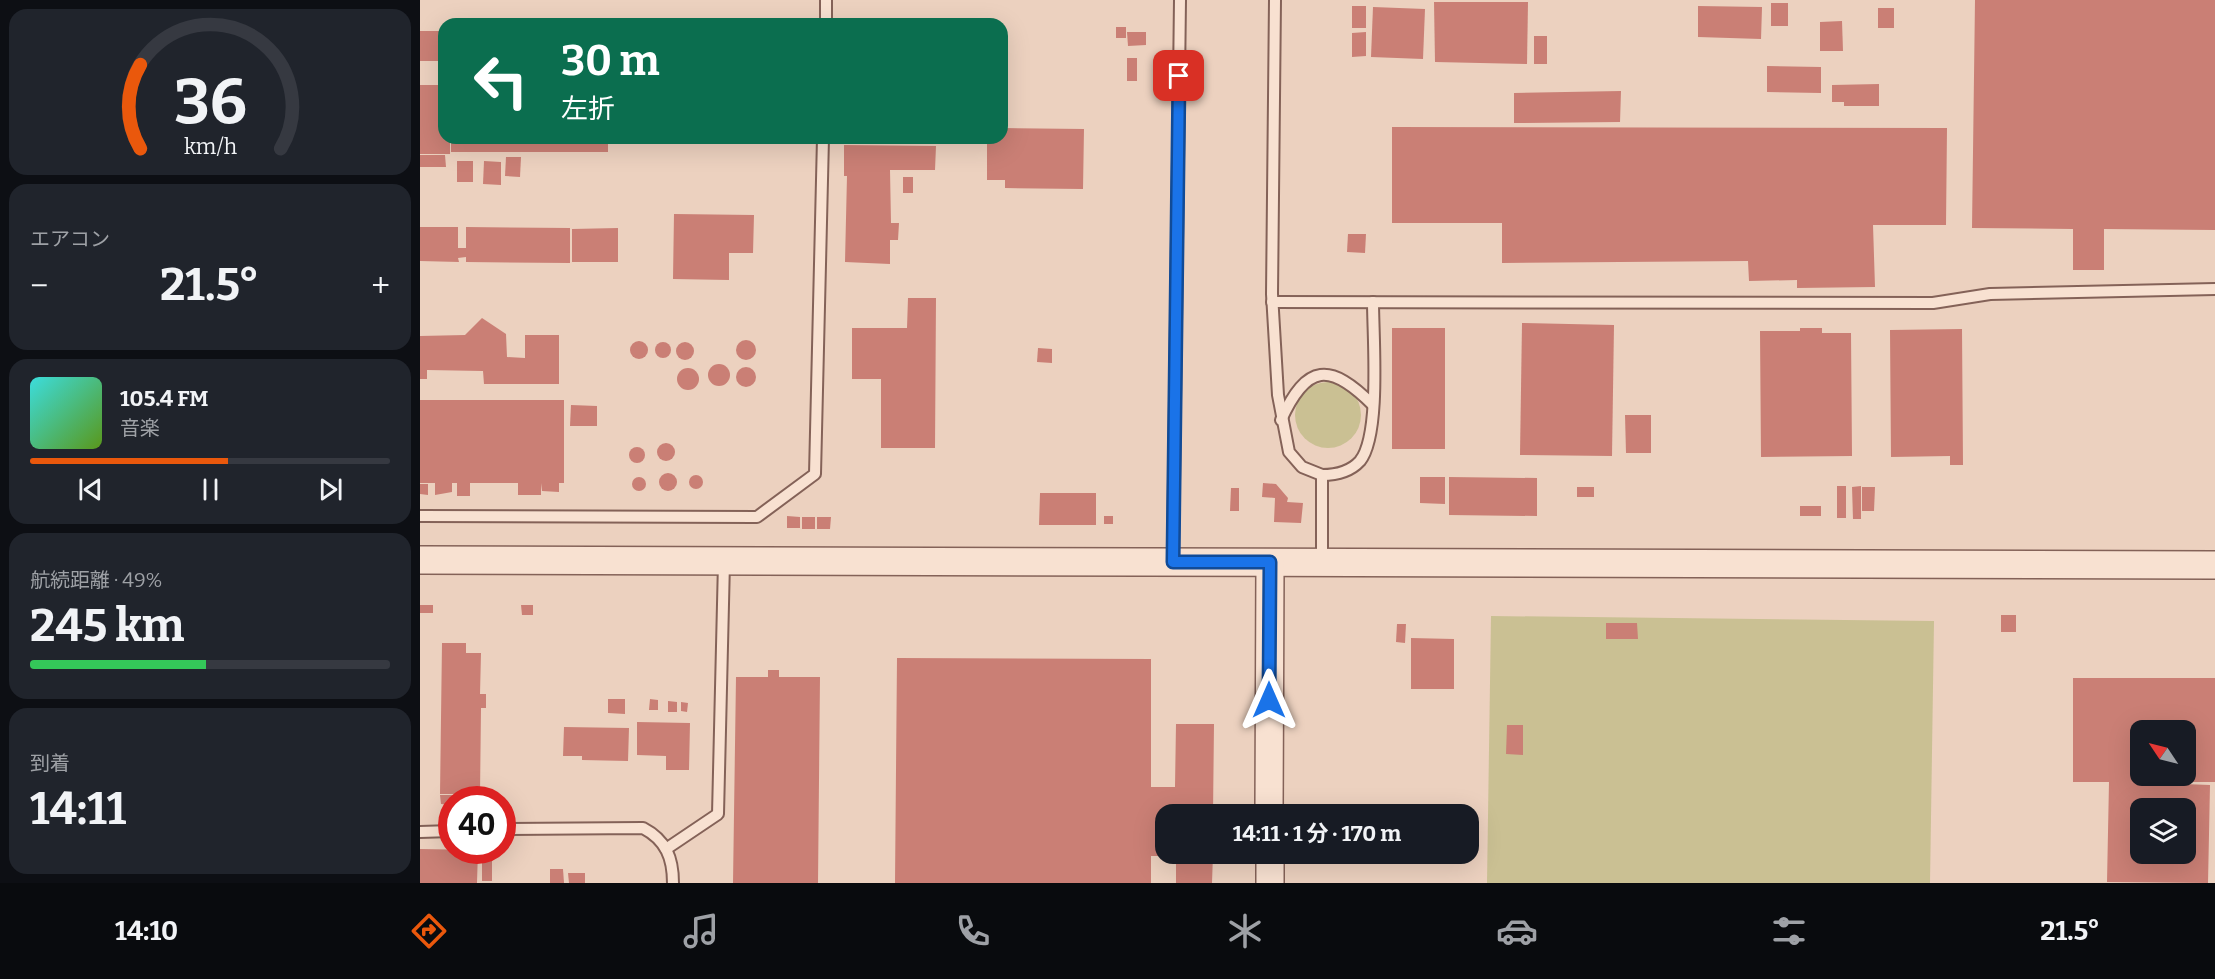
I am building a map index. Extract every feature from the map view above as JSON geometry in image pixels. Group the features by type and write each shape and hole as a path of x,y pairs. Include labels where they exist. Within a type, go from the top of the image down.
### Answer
{"street":[{"path":"420,560 2215,565"},
{"path":"1269,804 1270,562"},
{"path":"1270,864 1270,883"}],"lane":[{"path":"826,0 826,18"},
{"path":"1173,562 1180,0"},
{"path":"1275,0 1272,302 1281,420 1289,452 1295,461 1312,473 1323,475 1345,471 1360,460 1368,443 1373,405 1372,302"},
{"path":"420,516 757,517 815,474 823,144"},
{"path":"1272,302 1933,303 1990,294 2215,289"},
{"path":"1281,420 1292,397 1302,384 1321,375 1346,380 1373,405"},
{"path":"1322,563 1323,475"},
{"path":"666,849 718,814 724,561"},
{"path":"516,830 643,828 655,834 666,849 673,863 673,883"},
{"path":"420,832 438,831"}],"shaded area":[{"path":"1321,382 1335,382 1347,387 1356,396 1361,415 1359,428 1352,439 1335,448 1321,448 1309,443 1300,434 1295,422 1295,408 1300,396 1309,387"},
{"path":"1491,616 1934,621 1930,883 1487,883"}],"building":[{"path":"1975,0 2215,0 2215,230 2104,229 2104,270 2073,270 2073,229 1972,228"},
{"path":"1434,2 1528,2 1527,64 1435,62"},
{"path":"1771,3 1788,3 1788,26 1771,26"},
{"path":"1352,6 1366,6 1366,28 1352,28"},
{"path":"1698,6 1762,7 1761,39 1698,37"},
{"path":"1373,7 1425,9 1423,59 1371,57"},
{"path":"1878,8 1894,8 1894,28 1878,28"},
{"path":"1842,21 1843,51 1820,51 1820,22"},
{"path":"1116,27 1126,27 1126,38 1116,38"},
{"path":"420,31 438,31 438,61 420,61"},
{"path":"1127,32 1146,32 1146,45 1128,46"},
{"path":"1366,32 1366,56 1352,57 1352,33"},
{"path":"1534,36 1547,36 1547,64 1534,64"},
{"path":"1127,58 1137,58 1137,81 1127,81"},
{"path":"1767,66 1821,67 1821,93 1767,92"},
{"path":"1879,84 1879,106 1844,106 1844,102 1832,102 1832,85"},
{"path":"420,85 438,85 438,144 450,144 450,154 420,154"},
{"path":"1621,91 1620,122 1514,123 1514,93"},
{"path":"1392,127 1947,128 1946,225 1873,225 1875,287 1797,288 1797,280 1749,281 1748,261 1502,263 1502,223 1392,223"},
{"path":"1008,128 1084,129 1083,189 1005,188 1005,180 987,180 987,144 1008,144"},
{"path":"451,144 608,144 608,152 451,152"},
{"path":"844,145 936,146 935,170 890,170 891,223 899,223 898,240 890,240 890,264 845,262 847,176 844,176"},
{"path":"420,155 445,155 446,167 420,167"},
{"path":"506,157 521,157 520,177 505,176"},
{"path":"457,161 473,161 473,182 457,182"},
{"path":"484,161 501,162 501,185 483,184"},
{"path":"903,177 913,177 913,193 903,193"},
{"path":"674,214 754,215 753,253 729,253 729,280 673,279"},
{"path":"420,227 458,227 458,248 466,248 466,227 570,228 570,263 466,262 466,257 458,258 459,262 420,261"},
{"path":"618,228 618,262 572,262 572,229"},
{"path":"1348,234 1366,234 1365,253 1347,252"},
{"path":"908,298 936,298 935,448 881,448 881,379 852,379 852,328 907,328"},
{"path":"482,318 506,334 507,357 525,358 525,335 559,335 559,384 484,384 483,371 427,370 427,379 420,379 420,336 465,335"},
{"path":"1522,323 1614,325 1612,456 1520,455"},
{"path":"1392,328 1445,328 1445,449 1392,449"},
{"path":"1800,328 1822,328 1822,333 1851,333 1852,456 1761,457 1760,331 1800,331"},
{"path":"1962,329 1963,465 1950,465 1950,456 1891,457 1890,330"},
{"path":"746,340 753,343 756,350 753,357 746,360 739,357 736,350 739,343"},
{"path":"639,341 645,344 648,350 645,356 639,359 633,356 630,350 633,344"},
{"path":"663,342 669,344 671,350 669,356 663,358 657,356 655,350 657,344"},
{"path":"685,342 691,345 694,351 691,357 685,360 679,357 676,351 679,345"},
{"path":"1038,348 1052,349 1052,363 1037,362"},
{"path":"719,364 727,367 730,375 727,383 719,386 711,383 708,375 711,367"},
{"path":"746,367 753,370 756,377 753,384 746,387 739,384 736,377 739,370"},
{"path":"688,368 696,371 699,379 696,387 688,390 680,387 677,379 680,371"},
{"path":"420,400 564,400 564,483 559,483 559,492 542,491 541,483 541,495 518,495 518,483 470,483 470,496 457,496 457,483 452,483 452,492 435,495 435,483 420,483"},
{"path":"571,405 597,406 597,426 570,426"},
{"path":"1625,415 1651,415 1651,453 1626,453"},
{"path":"662,443 670,443 675,448 673,459 662,461 657,456 657,448"},
{"path":"634,447 640,447 645,455 643,461 634,463 629,458 629,452"},
{"path":"668,473 674,476 677,482 674,488 668,491 662,488 659,482 662,476"},
{"path":"693,475 699,475 703,482 699,489 693,489 689,485 689,479"},
{"path":"639,477 644,479 646,484 644,489 639,491 634,489 632,484 634,479"},
{"path":"1420,477 1445,477 1445,504 1420,503"},
{"path":"1449,477 1537,478 1537,516 1449,515"},
{"path":"1263,483 1276,484 1288,498 1287,502 1303,503 1301,523 1274,522 1275,498 1262,497"},
{"path":"420,484 428,484 428,495 420,494"},
{"path":"1837,486 1846,486 1846,518 1837,518"},
{"path":"1861,486 1861,519 1853,519 1852,487"},
{"path":"1577,487 1594,487 1594,497 1577,497"},
{"path":"1862,487 1875,487 1874,511 1862,511"},
{"path":"1231,488 1239,488 1239,511 1230,511"},
{"path":"1040,493 1096,493 1096,525 1039,525"},
{"path":"1800,506 1821,506 1821,516 1800,516"},
{"path":"787,516 800,517 800,528 787,528"},
{"path":"1104,516 1113,516 1113,524 1104,524"},
{"path":"802,517 815,517 815,529 802,529"},
{"path":"817,517 831,517 830,529 817,529"},
{"path":"420,605 433,605 433,613 420,613"},
{"path":"521,605 533,605 533,615 522,615"},
{"path":"2001,615 2016,615 2016,632 2001,632"},
{"path":"1606,623 1637,623 1638,639 1606,639"},
{"path":"1397,624 1406,624 1405,643 1396,642"},
{"path":"1411,638 1454,639 1454,689 1411,689"},
{"path":"442,643 466,643 466,653 481,653 480,694 486,694 486,708 481,708 480,786 440,786"},
{"path":"897,658 1151,659 1151,787 1175,787 1176,724 1214,724 1213,804 1155,804 1155,856 1151,856 1151,883 895,883"},
{"path":"768,670 779,670 779,677 820,677 818,883 733,883 736,677 768,677"},
{"path":"2073,678 2215,678 2215,782 2196,782 2196,720 2130,720 2130,786 2210,785 2208,883 2107,882 2109,782 2073,782"},
{"path":"608,699 625,699 625,714 608,713"},
{"path":"650,699 658,700 658,710 649,710"},
{"path":"668,701 677,702 677,712 668,712"},
{"path":"681,702 688,703 687,712 681,711"},
{"path":"637,722 690,723 689,770 666,770 666,756 637,755"},
{"path":"1507,725 1523,725 1523,755 1506,754"},
{"path":"564,727 629,728 628,761 582,760 582,756 563,756"},
{"path":"420,849 438,849 438,864 478,864 477,883 420,883"},
{"path":"482,864 492,864 492,881 482,881"},
{"path":"1176,864 1213,864 1212,883 1176,883"},
{"path":"550,869 563,869 564,883 550,883"},
{"path":"568,873 585,873 585,883 569,883"}],"route":[{"path":"1179,76 1173,562 1270,562 1269,700"}]}
